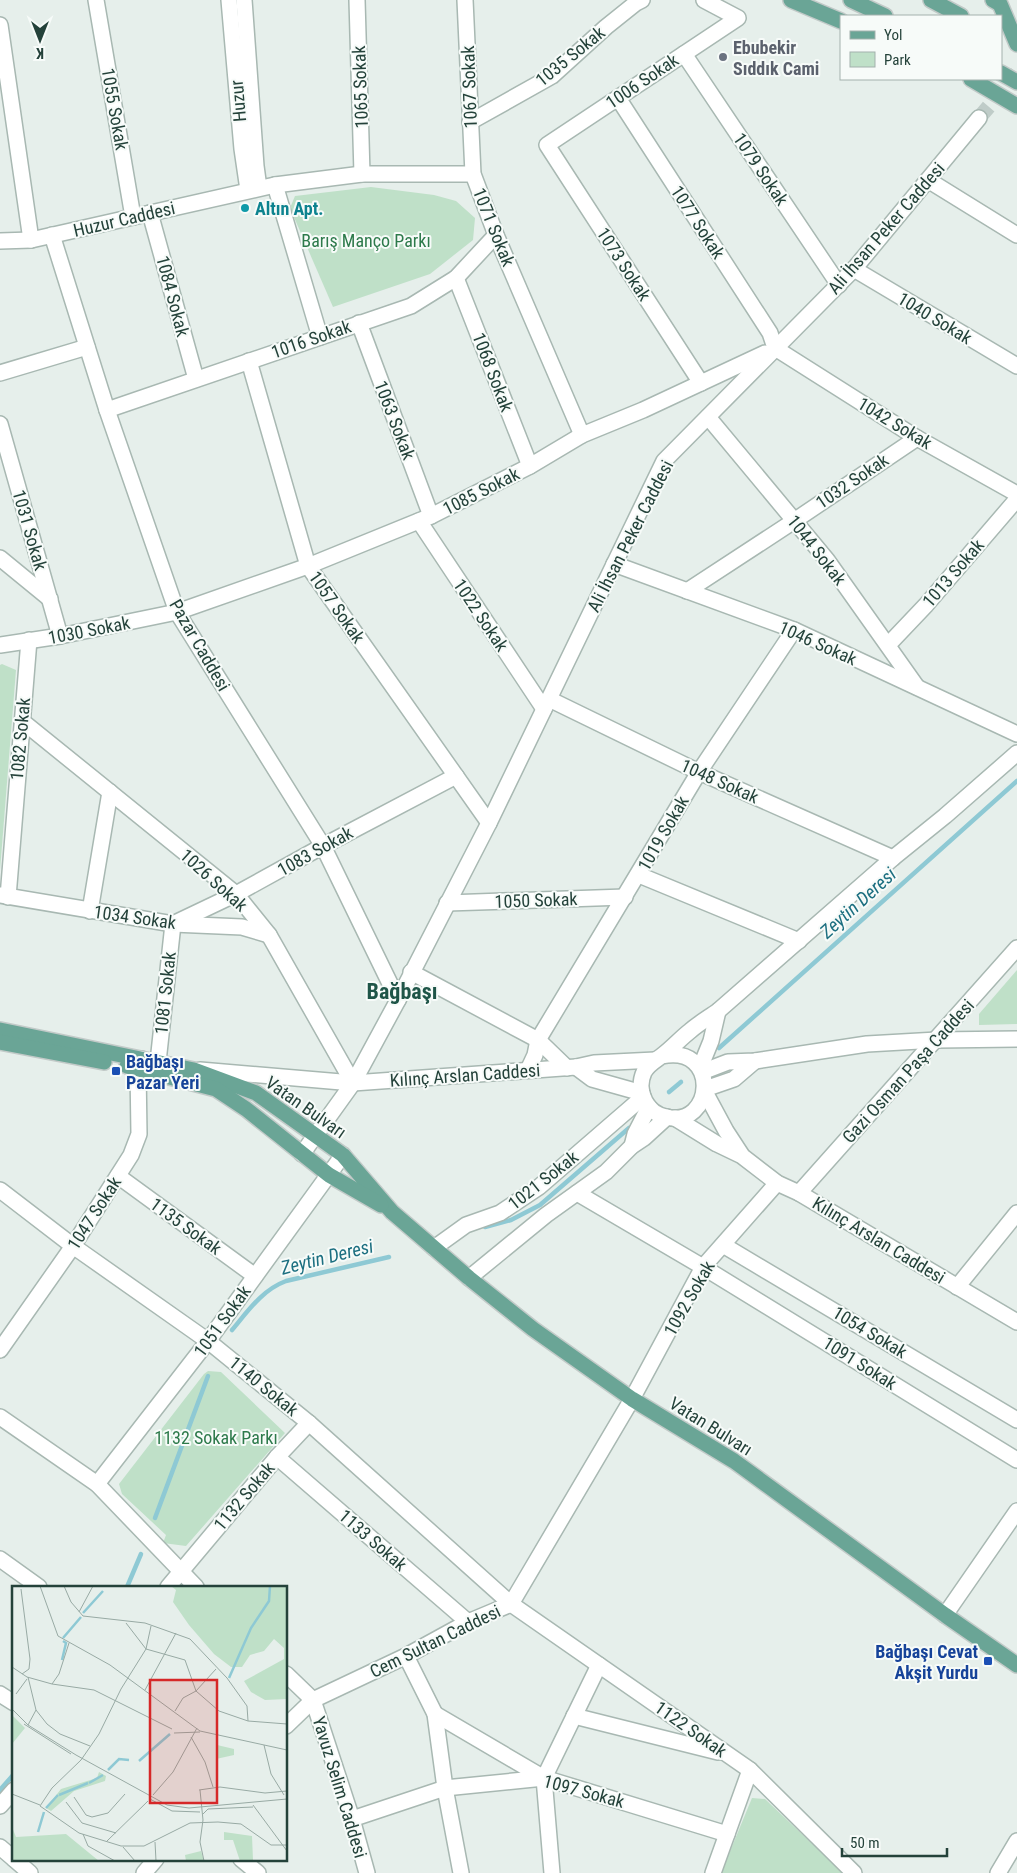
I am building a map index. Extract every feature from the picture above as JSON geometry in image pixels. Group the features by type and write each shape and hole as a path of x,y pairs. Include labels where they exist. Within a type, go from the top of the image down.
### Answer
{"main road":[{"path":"791,0 840,21"},
{"path":"851,0 883,15"},
{"path":"931,0 959,15"},
{"path":"996,2 1017,8"},
{"path":"996,2 1017,45"},
{"path":"1002,38 1017,45"},
{"path":"1002,74 1017,82"},
{"path":"973,80 1017,106"},
{"name":"Vatan Bulvarı","path":"0,1030 140,1064 216,1089 246,1109 328,1175 392,1212"},
{"name":"Vatan Bulvarı","path":"0,1042 140,1064 158,1062 194,1070 256,1093 343,1155 392,1212 469,1278 534,1329 632,1399 734,1461 945,1615 1017,1665"}],"street":[{"name":"1055 Sokak","path":"96,0 133,217"},
{"name":"Huzur","path":"229,0 242,149 253,189"},
{"name":"Huzur","path":"244,0 256,166 253,189"},
{"name":"1065 Sokak","path":"357,0 362,174"},
{"name":"1067 Sokak","path":"465,0 473,174"},
{"name":"1035 Sokak","path":"470,122 552,76 606,27 642,0"},
{"name":"1006 Sokak","path":"547,145 738,18 704,0"},
{"path":"0,25 5,102 31,240"},
{"name":"1079 Sokak","path":"684,54 839,285"},
{"name":"1077 Sokak","path":"618,98 770,332 775,348"},
{"name":"Ali İhsan Peker Caddesi","path":"302,1154 353,1083 398,1000 489,823 664,461 854,269 979,118"},
{"name":"1073 Sokak","path":"547,145 701,383"},
{"name":"1071 Sokak","path":"275,185 362,174 473,174 496,236 582,436"},
{"path":"928,180 1017,235"},
{"path":"253,189 275,185 320,337"},
{"name":"Huzur Caddesi","path":"0,241 31,240 52,236 253,189"},
{"name":"1084 Sokak","path":"150,213 196,379"},
{"name":"Pazar Caddesi","path":"52,236 107,410 177,612 323,846 398,1000"},
{"name":"1016 Sokak","path":"107,410 411,306 456,278 496,236"},
{"name":"1040 Sokak","path":"854,269 1017,366"},
{"name":"1068 Sokak","path":"456,278 530,466"},
{"name":"1063 Sokak","path":"359,323 425,519"},
{"path":"0,373 87,347"},
{"name":"1085 Sokak","path":"177,612 308,566 425,519 530,466 582,436 643,410 775,348"},
{"name":"1042 Sokak","path":"775,348 916,438 1017,494"},
{"name":"1057 Sokak","path":"249,361 308,566 489,823"},
{"name":"1044 Sokak","path":"708,416 827,560 918,688"},
{"name":"1031 Sokak","path":"0,424 60,636"},
{"name":"1032 Sokak","path":"687,591 916,438"},
{"name":"1013 Sokak","path":"888,645 926,605 1017,500"},
{"name":"1022 Sokak","path":"425,519 547,704"},
{"path":"0,558 50,600"},
{"name":"1046 Sokak","path":"614,564 794,630 1017,734"},
{"name":"1030 Sokak","path":"0,645 60,636 177,612"},
{"name":"1019 Sokak","path":"528,1070 535,1055 538,1040 639,875 699,772 794,630"},
{"name":"1082 Sokak","path":"4,896 29,640"},
{"name":"1048 Sokak","path":"547,704 893,858"},
{"name":"1026 Sokak","path":"22,721 236,894 270,935 353,1083"},
{"path":"632,1146 645,1099 642,1080 644,1072 689,1031 718,1011 893,858 945,816 1017,753"},
{"name":"1083 Sokak","path":"173,924 236,894 456,776"},
{"path":"90,911 110,792"},
{"path":"639,875 799,941"},
{"name":"1034 Sokak","path":"4,896 173,924 242,927 270,935"},
{"name":"1050 Sokak","path":"447,903 625,897"},
{"name":"1081 Sokak","path":"158,1062 173,924"},
{"name":"Gazi Osman Paşa Caddesi","path":"799,1193 1017,948"},
{"path":"411,972 538,1040 572,1068 592,1079 645,1099 659,1115 671,1118"},
{"path":"469,1278 606,1172 632,1146 671,1118 691,1113 702,1100 705,1091 701,1070 711,1041 718,1011"},
{"path":"701,1070 728,1062 755,1061 867,1044 936,1040 1017,1039"},
{"path":"659,1058 671,1054 687,1057 701,1070"},
{"name":"Kılınç Arslan Caddesi","path":"194,1070 353,1083 572,1068 594,1063 659,1058"},
{"path":"705,1091 734,1079 755,1061"},
{"name":"1047 Sokak","path":"0,1350 73,1246 131,1155 139,1134 140,1064"},
{"name":"Kılınç Arslan Caddesi","path":"705,1091 726,1131 742,1156"},
{"name":"1021 Sokak","path":"434,1248 466,1225 500,1213 539,1187 645,1099"},
{"name":"Kılınç Arslan Caddesi","path":"671,1118 742,1156 777,1183 799,1193 1017,1322"},
{"name":"1051 Sokak","path":"97,1484 208,1340 343,1155"},
{"name":"1135 Sokak","path":"118,1176 255,1276"},
{"name":"1092 Sokak","path":"632,1399 703,1267 777,1183"},
{"name":"1140 Sokak","path":"0,1190 73,1246 208,1340 310,1423 511,1604"},
{"name":"1091 Sokak","path":"577,1193 703,1267 1017,1460"},
{"path":"957,1287 1017,1213"},
{"name":"1054 Sokak","path":"723,1245 1017,1420"},
{"name":"Cem Sultan Caddesi","path":"288,1724 313,1700 406,1656 468,1622 511,1604 632,1399"},
{"path":"0,1418 97,1484 195,1586"},
{"name":"1132 Sokak","path":"169,1586 277,1457 310,1423"},
{"name":"1133 Sokak","path":"277,1457 468,1622"},
{"path":"945,1615 1017,1512"},
{"path":"0,1559 38,1586"},
{"name":"1122 Sokak","path":"511,1604 750,1770 854,1873"},
{"path":"406,1656 435,1714 445,1788 461,1873"},
{"path":"552,1873 544,1778 600,1665"},
{"path":"288,1676 313,1700"},
{"path":"0,1694 12,1702"},
{"name":"Yavuz Selim Caddesi","path":"313,1700 352,1819 367,1873"},
{"path":"435,1714 544,1778"},
{"path":"574,1716 727,1754"},
{"path":"713,1873 750,1770"},
{"name":"1097 Sokak","path":"352,1819 445,1788 544,1778 727,1834"},
{"path":"0,1806 12,1792"},
{"path":"998,1873 1017,1841"},
{"path":"0,1847 12,1857"},
{"path":"15,1860 30,1873"},
{"path":"144,1873 155,1860"},
{"path":"242,1860 258,1873"}],"green space":[{"name":"Barış Manço Parkı","path":"371,187 434,195 456,201 475,218 473,240 430,274 333,307 290,208 295,196"},
{"path":"2,664 16,670 0,870 0,665"},
{"path":"1017,970 1017,1024 979,1025 979,1014"},
{"name":"1132 Sokak Parkı","path":"208,1371 221,1372 285,1433 186,1546 163,1543 166,1535 122,1494 119,1484"},
{"path":"752,1798 765,1799 843,1873 721,1873"}],"waterway":[{"name":"Zeytin Deresi","path":"719,1048 1017,781"},
{"name":"Zeytin Deresi","path":"669,1092 681,1082"},
{"name":"Zeytin Deresi","path":"485,1227 511,1220 540,1205 629,1128"},
{"name":"Zeytin Deresi","path":"232,1330 256,1302 277,1285 286,1281 389,1257"},
{"name":"Zeytin Deresi","path":"155,1518 208,1376"},
{"name":"Zeytin Deresi","path":"127,1586 141,1554"},
{"name":"Zeytin Deresi","path":"0,1790 12,1776"}],"tunnel":[{"path":"979,118 1017,73"}],"place":[{"name":"Ebubekir Sıddık Cami","path":"723,57"},
{"name":"Altın Apt.","path":"245,208"},
{"name":"Bağbaşı Pazar Yeri","path":"116,1071"},
{"name":"Bağbaşı Cevat Akşit Yurdu","path":"988,1661"}],"district":[{"name":"Bağbaşı","path":"402,991"}]}
